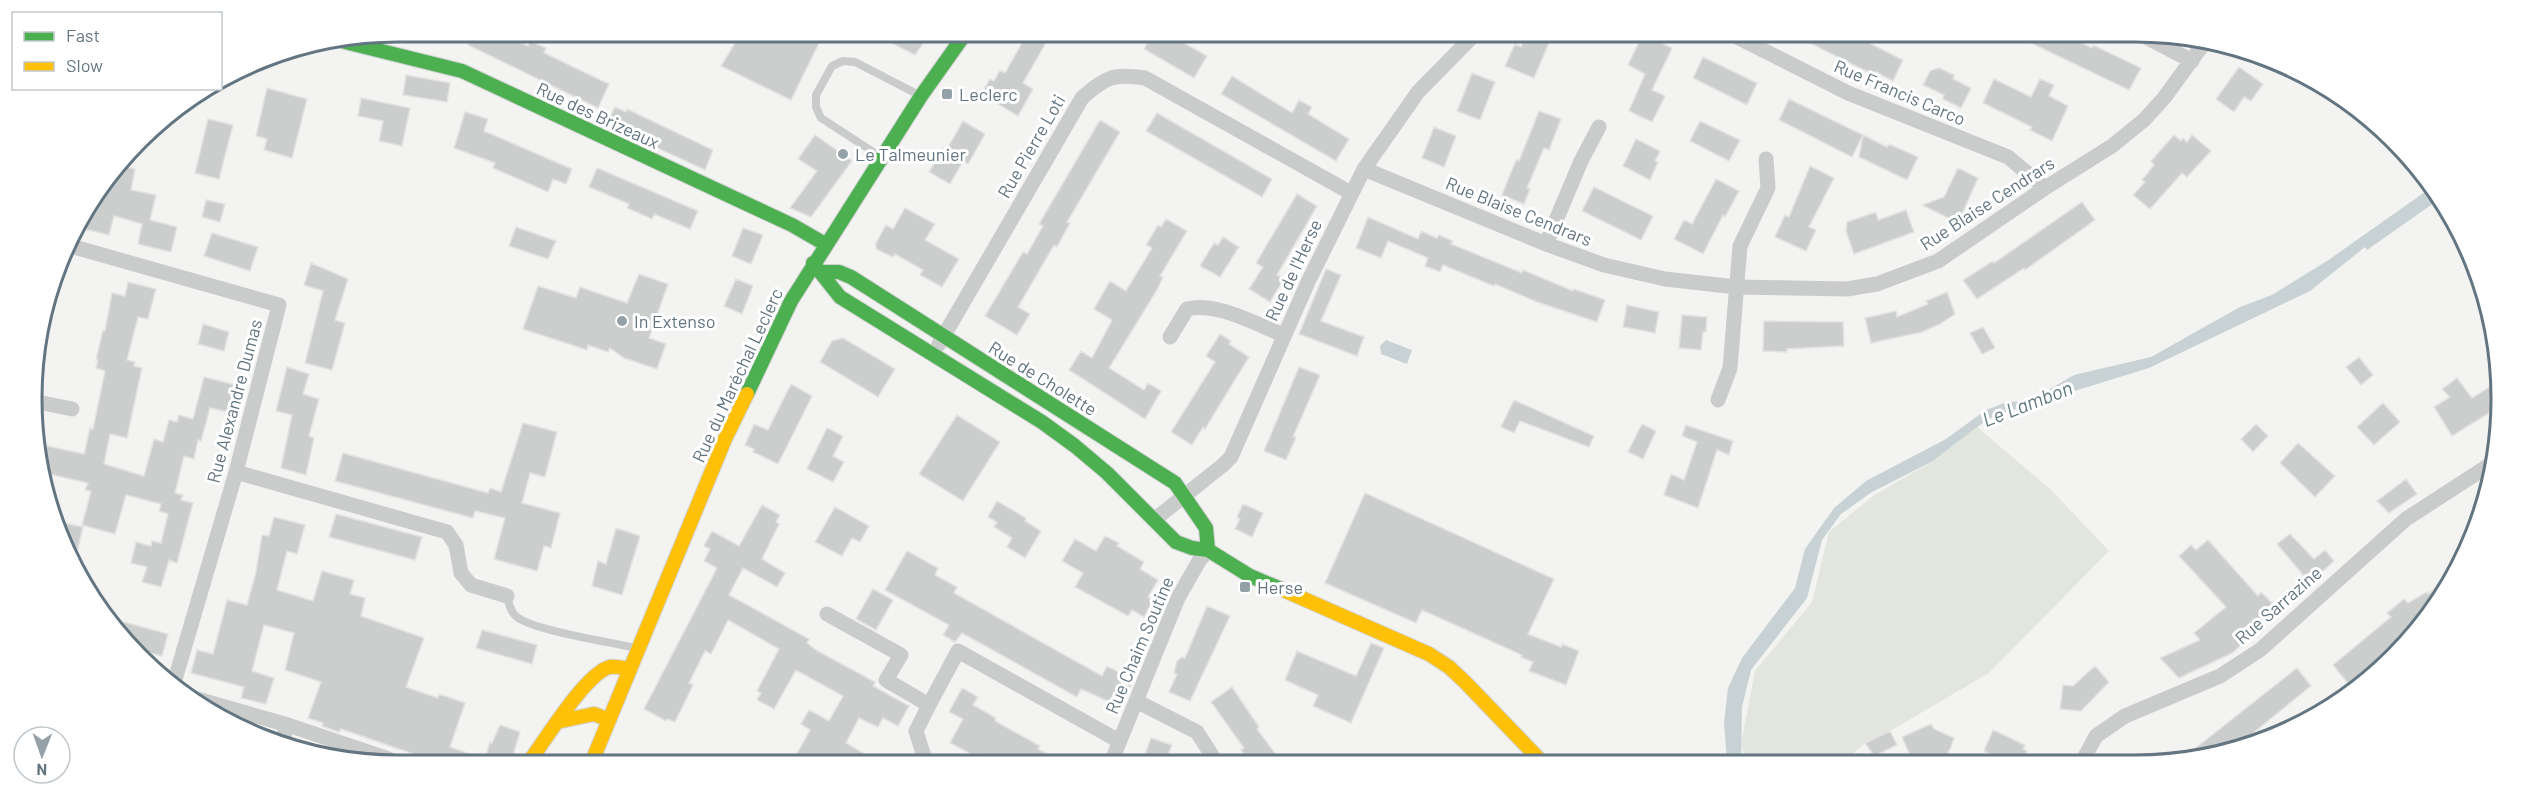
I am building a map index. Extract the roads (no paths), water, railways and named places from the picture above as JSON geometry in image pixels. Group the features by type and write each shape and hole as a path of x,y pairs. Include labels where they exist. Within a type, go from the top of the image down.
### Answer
{"street":[{"name":"Rue du Maréchal Leclerc","path":"595,755 725,439 791,301 818,267 825,244 921,96 959,42"},
{"name":"Rue de l'Herse","path":"1154,520 1223,465 1231,456 1284,335 1364,169 1418,92 1467,42"},
{"name":"Rue Francis Carco","path":"1749,42 1848,93 2008,157 2044,188"},
{"path":"2158,43 2192,61"},
{"name":"Rue des Brizeaux","path":"356,45 462,72 782,220 825,244"},
{"name":"Rue Blaise Cendrars","path":"1364,169 1546,244 1604,265 1665,279 1736,287 1846,289 1877,284 1938,261 2044,188 2112,146 2164,98 2201,48"},
{"name":"Rue Pierre Loti","path":"932,355 954,321 1082,98 1103,80 1121,74 1144,78 1351,193"},
{"path":"1546,244 1581,161 1599,127"},
{"path":"1718,400 1730,368 1740,246 1768,188 1766,159"},
{"name":"Rue Alexandre Dumas","path":"76,248 279,305 236,472 176,677"},
{"path":"818,267 830,288 840,297 1042,422 1075,446 1107,473 1176,542 1192,548 1208,550 1251,576 1439,660 1465,682 1535,755"},
{"name":"Rue de Cholette","path":"818,267 851,277 1163,475 1184,494 1206,528 1208,550"},
{"path":"1170,337 1187,309 1199,306 1214,308 1284,335"},
{"path":"42,403 72,409"},
{"name":"Rue Sarrazine","path":"2086,755 2096,736 2125,716 2220,676 2260,650 2406,519 2484,469"},
{"path":"236,472 447,532 456,545 461,573 471,585 507,596"},
{"name":"Rue Chaim Soutine","path":"1114,755 1178,598 1199,561 1208,550"},
{"path":"827,614 901,655 886,680 929,705"},
{"path":"923,755 916,731 958,651 1119,741"},
{"path":"534,755 587,683 600,672 611,667 629,669"},
{"path":"1136,701 1197,732 1212,755"},
{"path":"215,704 288,725 374,754"},
{"path":"561,721 594,714 609,720"},
{"path":"284,736 288,725"}],"lane":[{"path":"882,158 821,118 816,107 816,95 832,66 843,61 855,62 921,96"},
{"path":"507,596 509,606 516,617 533,625 638,648"}],"water":[{"name":"Le Lambon","path":"2425,192 2433,204 2367,250 2365,247 2310,291 2149,368 1996,415 1933,461 1872,492 1841,514 1822,540 1807,598 1751,670 1742,707 1741,755 1727,755 1724,723 1728,688 1742,658 1795,588 1805,549 1834,508 1866,481 1946,439 1986,410 2007,402 2029,401 2074,375 2151,357 2240,307 2272,295 2327,261"},
{"path":"1386,340 1412,350 1407,364 1381,354 1380,346"}],"place":[{"name":"Leclerc","path":"947,94"},
{"name":"Le Talmeunier","path":"843,154"},
{"name":"In Extenso","path":"622,321"},
{"name":"Herse","path":"1245,587"}]}
